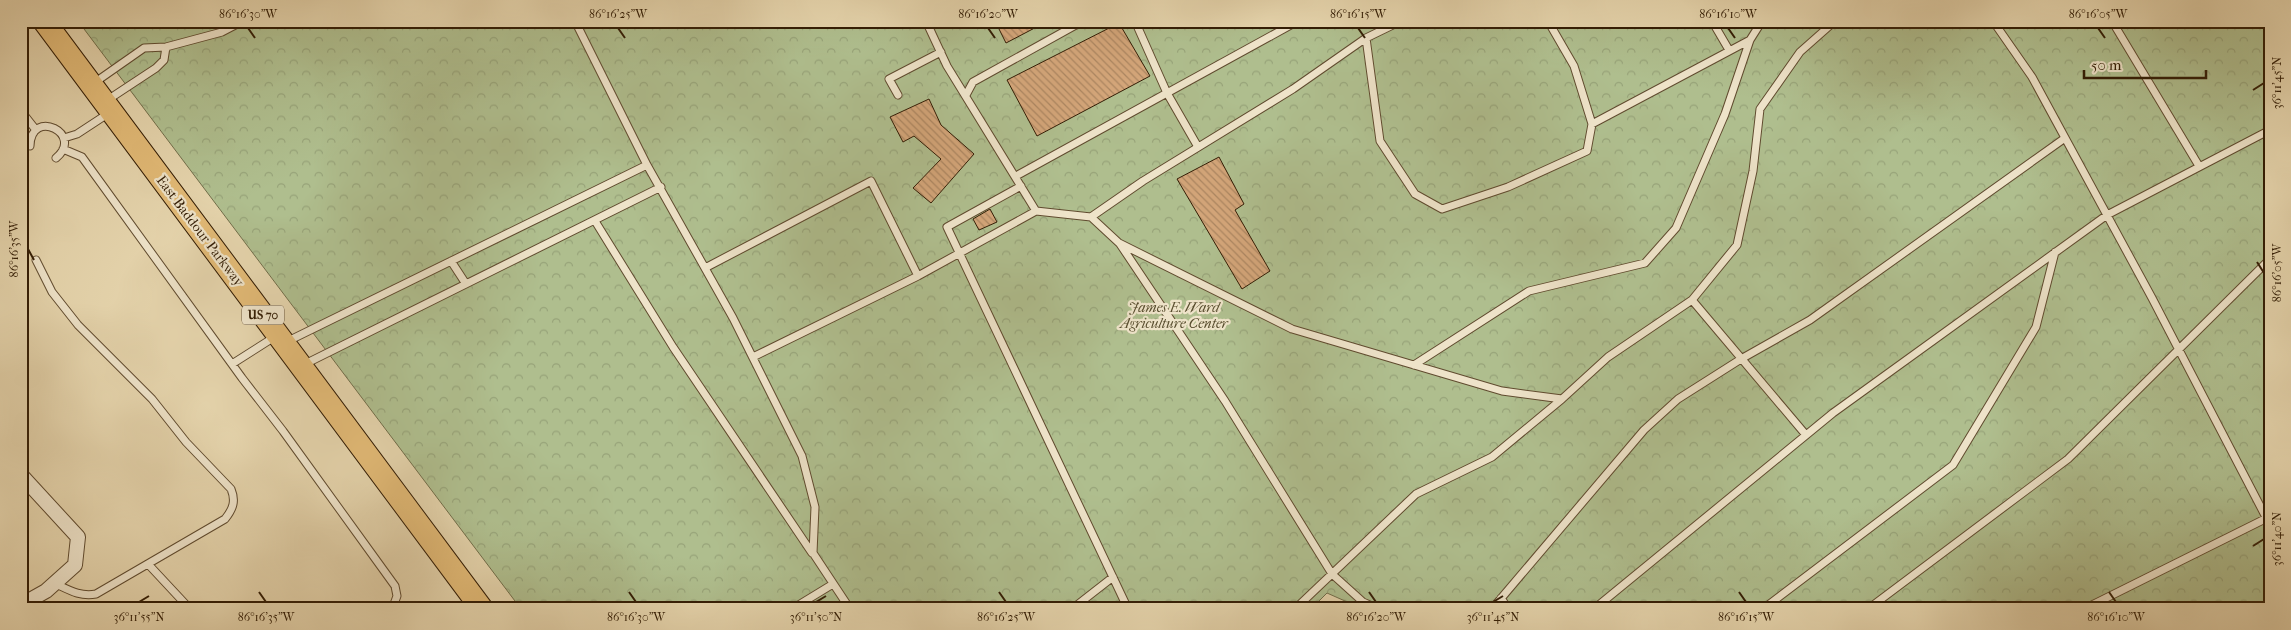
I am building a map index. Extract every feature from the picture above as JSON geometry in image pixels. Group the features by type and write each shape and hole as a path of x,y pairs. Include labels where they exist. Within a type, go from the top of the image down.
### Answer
{"main road":[{"name":"East Baddour Parkway","path":"44,21 482,609"}],"street":[{"path":"21,475 78,537 74,565 46,591 21,605"}],"lane":[{"path":"64,138 77,134 144,48 166,47 222,32 243,21"},
{"path":"574,21 647,164 705,268 802,456 816,508 813,553"},
{"path":"938,21 928,24 941,52 1036,211"},
{"path":"966,95 973,82 1083,21"},
{"path":"1135,21 1168,93 1198,147"},
{"path":"1016,176 1298,21"},
{"path":"1091,217 1143,181 1293,89 1366,38 1401,21"},
{"path":"1366,38 1380,141 1415,194 1442,208 1508,187 1587,151 1592,124 1574,66 1548,21"},
{"path":"1712,21 1729,50"},
{"path":"1414,366 1529,292 1645,264 1676,228 1725,114 1750,40 1762,21"},
{"path":"1295,609 1416,494 1492,457 1562,399 1608,357 1692,300 1737,245 1753,170 1760,109 1800,52 1835,21"},
{"path":"1993,21 2032,77 2269,520 2084,609"},
{"path":"2112,21 2199,166"},
{"path":"1592,124 1750,40"},
{"path":"102,100 156,68 164,60 166,47"},
{"path":"898,95 889,79 941,52"},
{"path":"21,111 36,130"},
{"path":"30,146 32,135 36,130 46,126 52,127 61,133 64,138 63,149 56,158"},
{"path":"1594,609 1833,413 2107,215 2270,130"},
{"path":"1492,609 1644,430 1678,399 1742,358 1810,320 2065,138"},
{"path":"63,149 82,157 395,586 397,596 394,604 386,609"},
{"path":"232,364 281,339 452,261 647,164"},
{"path":"705,268 871,181 918,276"},
{"path":"1021,186 947,227 1128,609"},
{"path":"300,366 595,221 660,187"},
{"path":"752,357 918,276 1036,211 1091,217 1120,243 1225,401 1332,574 1363,602 1378,609"},
{"path":"595,221 673,347 850,609"},
{"path":"1120,243 1292,329 1502,391 1562,399"},
{"path":"1763,609 1953,465 2036,327 2055,252"},
{"path":"1868,609 2068,459 2270,259"},
{"path":"36,260 52,292 78,325 152,399 186,442 231,489 234,497 230,512 225,519 96,594 86,596 78,594 54,583"},
{"path":"452,261 466,284"},
{"path":"1692,300 1806,435"},
{"path":"148,564 190,609"},
{"path":"1072,609 1113,578"},
{"path":"792,609 833,584"},
{"path":"1501,598 1508,609"}],"green space":[{"name":"James E. Ward Agriculture Center","path":"78,21 2270,21 2270,609 1363,609 1327,593 1311,609 521,609"}],"building":[{"path":"995,21 1048,21 1006,43"},
{"path":"1119,23 1150,76 1037,136 1007,80"},
{"path":"929,99 941,125 974,154 931,203 913,188 941,159 914,136 903,142 890,117"},
{"path":"1219,157 1244,204 1235,210 1270,271 1242,289 1177,179"},
{"path":"990,209 997,222 979,230 973,219"}]}
